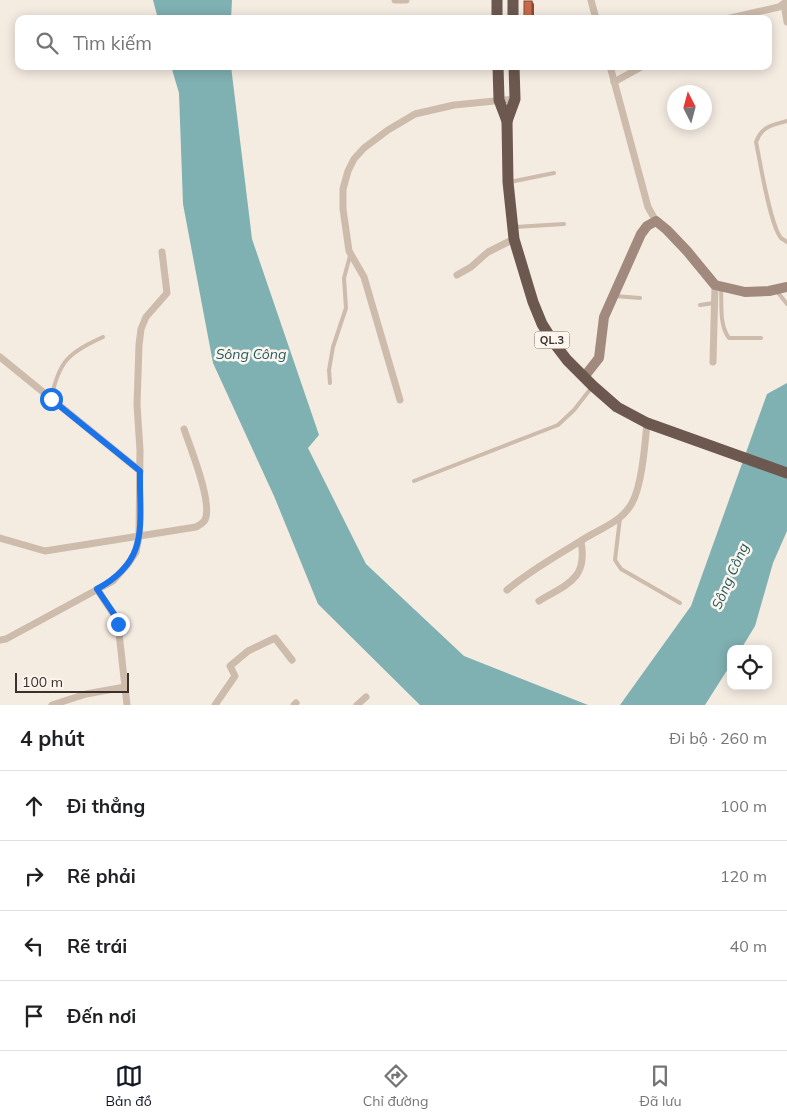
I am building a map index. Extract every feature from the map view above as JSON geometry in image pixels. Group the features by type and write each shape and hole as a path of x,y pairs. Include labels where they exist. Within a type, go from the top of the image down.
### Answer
{"highway":[{"path":"497,0 497,15"},
{"path":"513,0 513,15"},
{"name":"QL.3","path":"498,70 499,100 507,121 508,182 513,233 525,279 542,324 554,343 593,386 617,406 647,423 787,473"},
{"name":"QL.3","path":"507,121 515,99 514,70"}],"main road":[{"path":"584,377 600,358 604,318 612,296 641,234 647,226 656,221 667,230 718,286 745,292 787,287"}],"street":[{"path":"396,0 406,0"},
{"path":"591,0 595,15"},
{"path":"745,15 779,8 786,2"},
{"path":"786,2 787,22"},
{"path":"611,70 648,207 656,221"},
{"path":"614,82 636,70"},
{"path":"400,400 364,277 349,251 343,209 344,189 348,171 354,159 364,148 388,130 415,114 454,105 515,99"},
{"path":"457,275 471,267 513,233"},
{"path":"0,640 6,639 113,580 136,552 139,536 140,471 137,405 139,345 141,329 146,317 167,293 162,252"},
{"path":"713,362 714,303 718,286"},
{"path":"0,357 140,471"},
{"path":"507,590 538,567 620,518 633,501 637,490 647,423"},
{"path":"0,538 45,551 196,527 205,521 206,510 203,486 184,429"},
{"path":"539,601 577,576 582,562 581,542"},
{"path":"97,589 114,614 118,624 127,705"},
{"path":"215,705 235,676 230,665 253,648 275,638 292,660"},
{"path":"52,705 86,694 125,686"},
{"path":"357,705 366,697"}],"lane":[{"path":"787,121 768,126 759,134 756,142 775,224 781,238 787,242"},
{"path":"508,182 554,173"},
{"path":"513,233 564,224"},
{"path":"330,383 329,370 333,347 346,308 344,278 351,255"},
{"path":"718,286 722,320 729,338 761,338"},
{"path":"775,289 787,304"},
{"path":"612,296 640,298"},
{"path":"700,305 714,303"},
{"path":"51,399 56,377 62,366 74,352 103,337"},
{"path":"414,481 558,425 574,410 593,386"},
{"path":"620,518 615,560 622,569 680,603"}],"water":[{"path":"153,0 232,0 231,15 157,15"},
{"name":"Sông Công","path":"172,70 231,70 252,239 319,435 308,448 366,564 464,656 588,705 420,705 318,604 274,496 213,363 183,204 179,93"},
{"name":"Sông Công","path":"787,383 787,531 773,563 755,626 743,645 727,645 727,670 705,705 620,705 691,606 767,394"}],"building":[{"path":"524,1 532,1 532,15 524,15"}],"route":[{"path":"51,399 140,471 139,536 136,552 113,580 97,589 114,614 118,624"}]}
